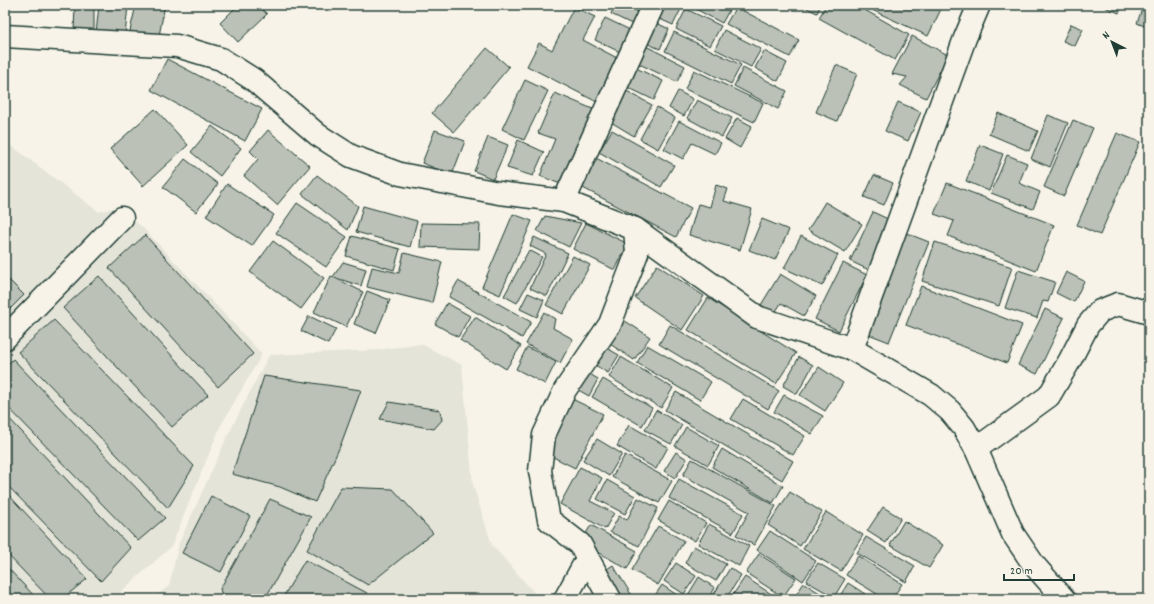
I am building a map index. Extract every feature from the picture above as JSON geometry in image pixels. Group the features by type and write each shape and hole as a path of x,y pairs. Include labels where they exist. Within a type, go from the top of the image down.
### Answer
{"street":[{"path":"564,201 653,5"},
{"path":"852,349 965,38 980,5"},
{"path":"5,36 177,46 221,58 254,80 318,135 351,156 400,174 499,193 564,201 635,229 756,317 852,349 931,395 950,411 959,422 976,449 1013,534 1034,565 1064,599"},
{"path":"5,338 122,218"},
{"path":"610,599 580,544 549,520 540,471 544,434 565,390 610,324 637,253 635,229"},
{"path":"976,449 1049,396 1088,325 1100,311 1118,304 1149,313"},
{"path":"565,599 587,558"}],"shaded area":[{"path":"5,141 99,212 117,207 142,227 262,354 220,427 171,547 113,599 5,599"},
{"path":"421,344 462,365 473,485 492,545 540,599 157,599 155,596 169,586 179,543 227,437 269,355 377,350"}],"building":[{"path":"75,5 94,5 94,31 74,30"},
{"path":"99,5 128,5 125,36 96,33"},
{"path":"136,5 165,5 158,41 129,35"},
{"path":"238,5 257,5 267,14 238,42 220,23"},
{"path":"615,5 643,5 634,25 611,14"},
{"path":"658,5 683,5 673,25 653,16"},
{"path":"688,5 732,5 722,23"},
{"path":"800,5 821,5 817,13"},
{"path":"826,5 856,5 909,35 895,60 819,18"},
{"path":"875,5 943,5 928,36 872,10"},
{"path":"1100,5 1123,5 1119,13"},
{"path":"1132,5 1149,5 1149,28 1137,23 1142,9"},
{"path":"574,7 595,17 583,40 619,59 597,102 527,66 539,43 552,50"},
{"path":"736,7 799,40 790,57 726,24"},
{"path":"686,9 721,26 710,46 676,29"},
{"path":"605,18 632,31 622,53 595,40"},
{"path":"650,20 669,29 660,49 641,41"},
{"path":"1071,24 1083,29 1075,46 1063,41"},
{"path":"724,30 761,49 751,67 715,49"},
{"path":"674,32 741,65 731,84 665,51"},
{"path":"912,36 948,55 926,98 900,85 907,77 892,74"},
{"path":"642,44 685,66 677,82 633,61"},
{"path":"487,48 509,67 454,132 432,113"},
{"path":"764,51 787,63 778,81 755,68"},
{"path":"167,59 262,109 245,141 151,90"},
{"path":"836,65 857,74 837,121 816,112"},
{"path":"634,67 663,81 654,100 625,86"},
{"path":"743,68 787,91 778,109 734,86"},
{"path":"694,70 763,103 754,122 685,89"},
{"path":"525,80 548,91 524,140 502,129"},
{"path":"623,89 652,105 634,136 606,119"},
{"path":"678,91 693,99 684,116 669,108"},
{"path":"555,93 595,110 563,185 540,176 555,139 538,133"},
{"path":"697,100 732,118 722,137 687,118"},
{"path":"898,102 921,112 908,141 885,131"},
{"path":"657,107 675,118 658,149 640,139"},
{"path":"155,109 188,145 143,186 110,149"},
{"path":"998,113 1038,131 1029,151 989,134"},
{"path":"1048,115 1068,123 1050,167 1031,159"},
{"path":"737,118 752,126 740,148 725,139"},
{"path":"1073,120 1093,128 1064,196 1044,187"},
{"path":"679,121 721,143 715,154 692,143 683,159 664,149"},
{"path":"212,126 241,148 220,176 191,152"},
{"path":"268,130 310,166 277,205 244,176 258,159 250,151"},
{"path":"435,130 465,141 452,175 422,163"},
{"path":"612,130 674,165 661,187 599,152"},
{"path":"1117,133 1140,142 1100,235 1077,225"},
{"path":"488,137 508,145 493,179 474,171"},
{"path":"518,140 544,152 533,176 507,168"},
{"path":"980,145 1003,154 989,191 966,181"},
{"path":"1007,155 1027,163 1019,183 1040,192 1033,209 991,193"},
{"path":"596,158 691,208 676,237 581,187"},
{"path":"185,159 218,184 196,212 163,187"},
{"path":"317,175 358,206 348,230 302,194"},
{"path":"874,175 893,183 884,205 864,197"},
{"path":"947,183 1054,225 1036,271 948,236 954,221 934,214"},
{"path":"227,184 274,215 252,246 206,216"},
{"path":"716,185 728,189 724,201 752,209 740,250 689,235 698,204 710,207"},
{"path":"825,202 862,224 845,252 808,230"},
{"path":"297,203 347,237 326,267 276,233"},
{"path":"363,206 417,221 410,247 356,232"},
{"path":"873,212 892,221 869,270 850,261"},
{"path":"513,214 532,221 500,295 482,287"},
{"path":"545,216 581,223 569,247 537,231"},
{"path":"762,219 789,230 775,260 749,250"},
{"path":"421,223 480,224 479,249 420,247"},
{"path":"586,223 628,244 615,270 573,249"},
{"path":"906,233 929,242 889,342 866,333"},
{"path":"145,235 253,354 218,387 109,268"},
{"path":"352,236 400,249 394,270 346,256"},
{"path":"801,236 838,255 822,286 784,268"},
{"path":"534,237 568,253 547,296 530,288 546,254 530,246"},
{"path":"273,241 324,278 301,309 250,272"},
{"path":"935,242 1012,267 999,306 922,281"},
{"path":"529,250 542,257 517,303 504,296"},
{"path":"404,253 442,262 432,303 367,287 372,267 399,273"},
{"path":"573,256 590,265 563,314 546,305"},
{"path":"343,262 366,269 361,286 333,277"},
{"path":"843,263 867,275 839,331 815,319"},
{"path":"657,265 704,296 682,330 635,298"},
{"path":"1018,270 1055,282 1048,302 1043,301 1037,318 1005,308"},
{"path":"1066,272 1084,281 1074,302 1056,293"},
{"path":"780,274 816,296 804,316 781,303 775,313 761,305"},
{"path":"5,276 24,295 5,314"},
{"path":"99,276 208,395 172,427 63,308"},
{"path":"331,276 363,292 346,327 314,312"},
{"path":"458,281 531,322 522,338 449,297"},
{"path":"921,286 1022,325 1007,363 906,325"},
{"path":"367,291 390,300 376,333 354,324"},
{"path":"528,293 544,300 537,317 520,309"},
{"path":"708,298 796,353 776,384 688,330"},
{"path":"447,303 470,316 458,337 435,324"},
{"path":"1045,309 1064,318 1037,374 1018,365"},
{"path":"544,312 555,319 553,328 573,339 560,363 526,344"},
{"path":"309,316 336,329 328,344 301,331"},
{"path":"475,317 521,346 506,369 460,340"},
{"path":"619,317 650,337 634,360 604,340"},
{"path":"54,320 194,466 168,508 18,352"},
{"path":"670,325 779,391 768,409 659,344"},
{"path":"600,344 619,355 608,373 590,362"},
{"path":"647,345 711,382 700,400 637,363"},
{"path":"527,347 556,362 545,384 516,369"},
{"path":"621,357 673,388 661,408 609,377"},
{"path":"799,357 813,365 797,394 783,386"},
{"path":"13,359 165,518 138,541 5,404 5,367"},
{"path":"819,367 843,383 825,411 800,395"},
{"path":"583,370 598,379 589,396 573,387"},
{"path":"264,376 361,390 341,444 315,502 280,487 232,474"},
{"path":"603,379 652,408 642,426 592,397"},
{"path":"676,392 793,461 782,480 665,410"},
{"path":"784,395 823,416 812,434 774,412"},
{"path":"570,398 603,414 575,468 543,452"},
{"path":"743,399 805,436 793,455 731,419"},
{"path":"389,402 440,410 442,420 434,429 380,419"},
{"path":"656,410 682,425 671,444 645,430"},
{"path":"5,414 131,548 101,581 5,483"},
{"path":"629,425 668,447 656,469 617,446"},
{"path":"686,427 719,446 708,465 675,446"},
{"path":"597,439 622,454 609,476 583,460"},
{"path":"722,449 783,486 773,503 712,467"},
{"path":"676,452 687,459 675,478 664,471"},
{"path":"625,455 672,481 659,503 612,477"},
{"path":"692,459 776,506 754,545 736,535 749,512 683,475"},
{"path":"580,467 602,478 590,501 614,513 605,529 560,504"},
{"path":"679,479 743,514 733,533 669,498"},
{"path":"607,480 635,496 625,514 597,499"},
{"path":"341,487 393,489 433,533 368,585 307,550"},
{"path":"5,491 87,579 62,599 50,599 5,552"},
{"path":"790,492 822,512 800,546 768,525"},
{"path":"211,496 250,516 221,572 182,553"},
{"path":"638,498 658,508 639,546 610,532 619,516 627,520"},
{"path":"270,499 311,517 265,599 223,599 220,589"},
{"path":"669,501 706,523 695,541 658,520"},
{"path":"883,507 901,518 886,543 867,531"},
{"path":"826,512 863,535 841,571 803,549"},
{"path":"904,521 943,545 929,568 890,545"},
{"path":"709,524 749,546 739,566 698,544"},
{"path":"591,525 637,551 627,569 581,542"},
{"path":"658,526 684,541 658,585 632,570"},
{"path":"770,531 816,561 803,581 757,550"},
{"path":"866,537 915,566 906,582 857,553"},
{"path":"694,546 726,564 716,581 685,563"},
{"path":"759,554 796,578 783,597 746,573"},
{"path":"858,556 902,584 892,599 885,599 846,575"},
{"path":"305,560 367,593 367,599 282,599"},
{"path":"676,563 696,576 684,594 664,581"},
{"path":"818,563 845,579 834,597 806,581"},
{"path":"5,565 37,599 5,599"},
{"path":"613,565 634,599 614,599 599,574"},
{"path":"730,568 741,575 726,599 711,599"},
{"path":"699,577 715,588 708,599 694,599 688,595"},
{"path":"745,577 779,599 730,599"},
{"path":"804,583 829,599 793,599"},
{"path":"848,583 873,599 838,599"},
{"path":"662,585 683,599 656,599 654,597"}]}
